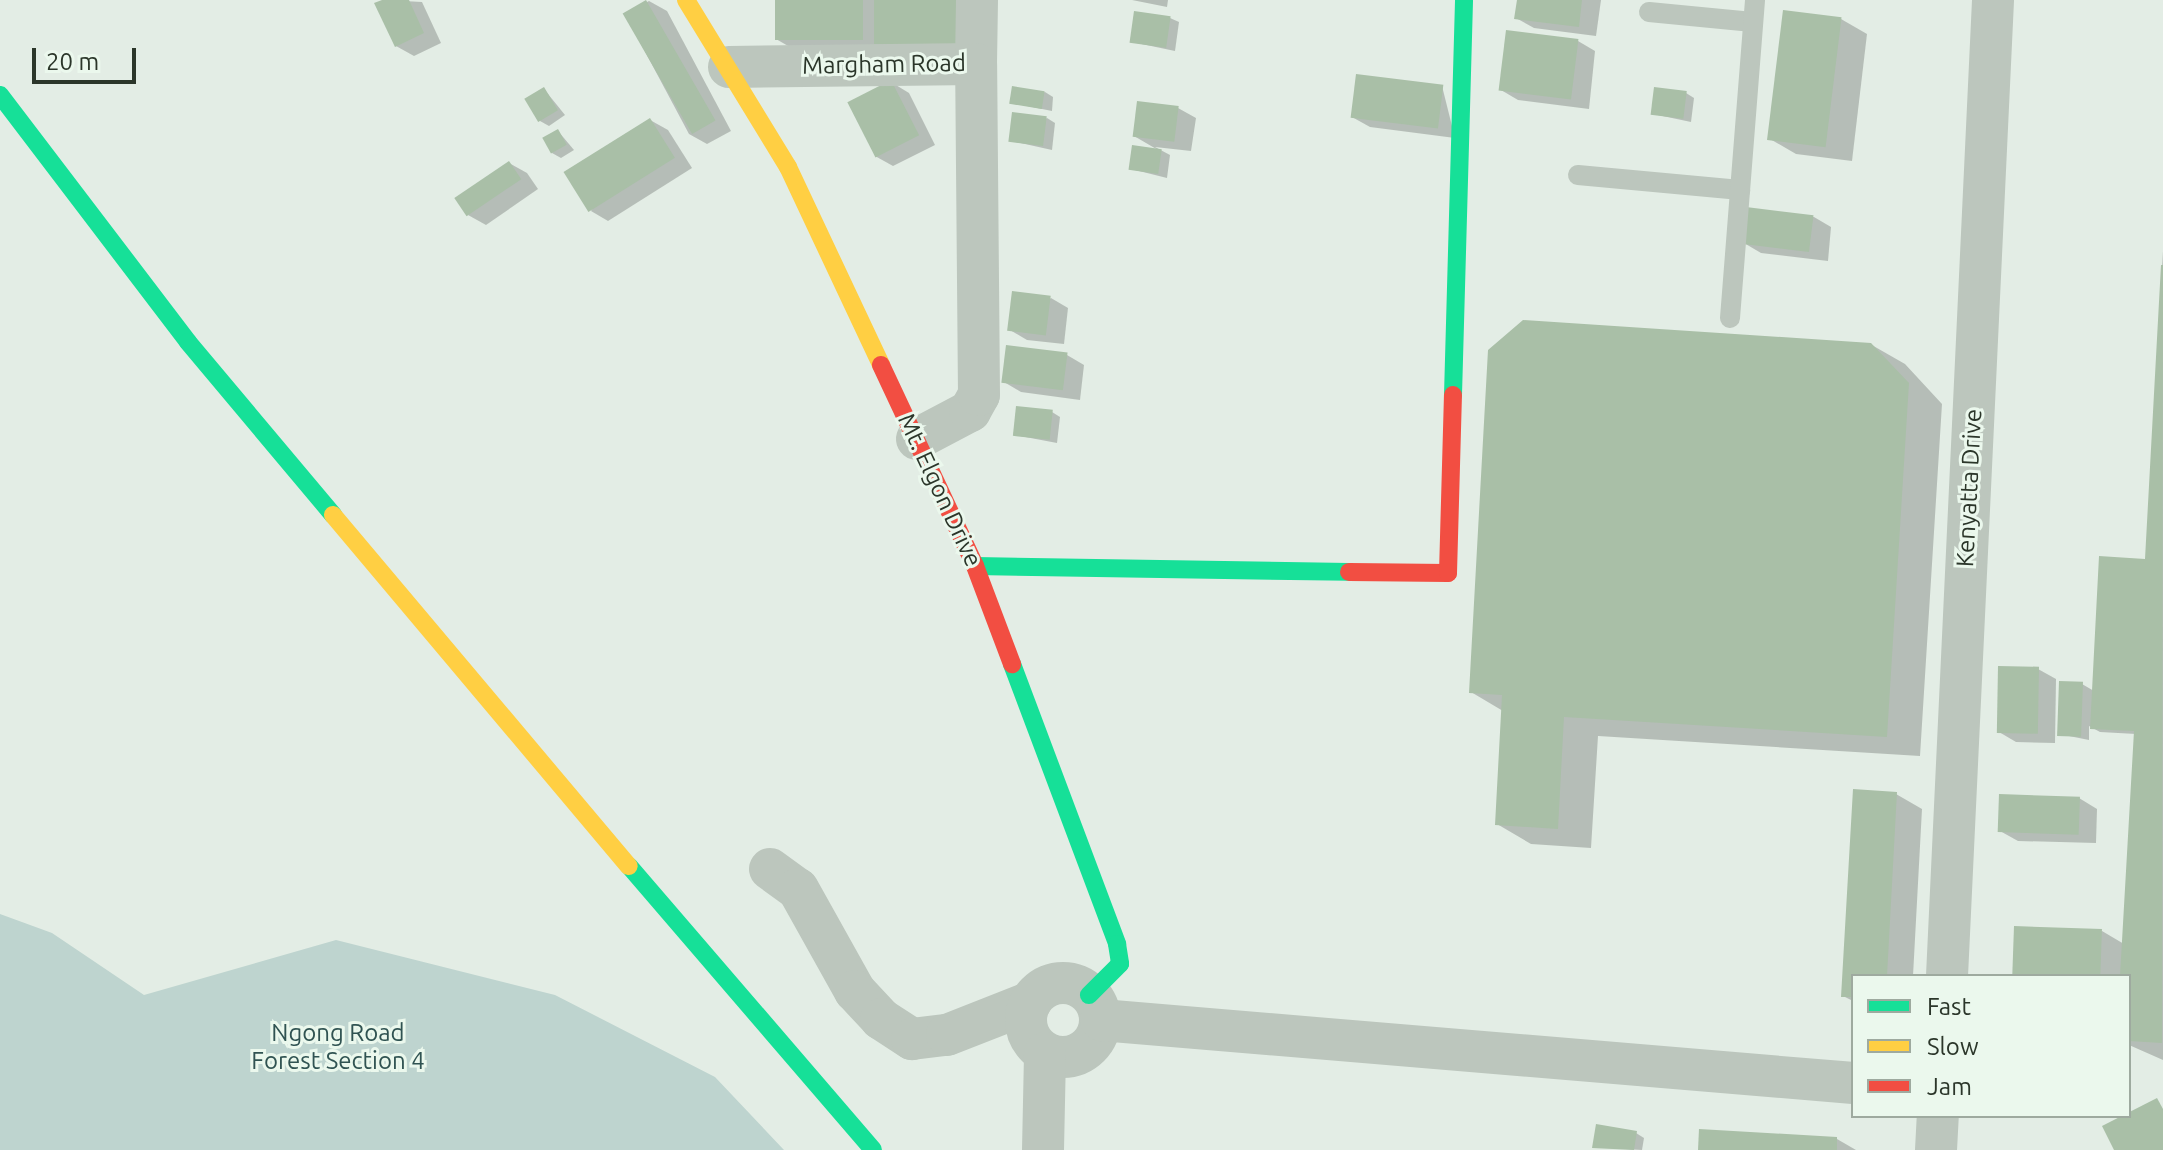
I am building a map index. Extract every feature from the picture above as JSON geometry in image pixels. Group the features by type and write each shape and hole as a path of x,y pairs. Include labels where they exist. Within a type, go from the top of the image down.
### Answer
{"street":[{"name":"Mt. Elgon Drive","path":"686,0 788,167 975,566 1117,944 1120,964 1095,1008"},
{"name":"Margham Road","path":"729,67 976,64 977,0"},
{"path":"975,566 1448,573 1464,0"},
{"name":"Kenyatta Drive","path":"1947,974 1993,0"},
{"path":"917,439 970,411 979,395 976,64"},
{"path":"0,95 188,342 533,755 873,1150"},
{"path":"770,869 798,889 855,991 881,1019 912,1039 947,1035 1031,1002 1044,988 1062,983 1095,1008 1851,1083"},
{"path":"1031,1002 1026,1021 1031,1040 1045,1053 1064,1058 1083,1053 1096,1039 1095,1008"},
{"path":"1043,1150 1045,1053"},
{"path":"1936,1150 1938,1118"}],"lane":[{"path":"1730,318 1755,0"},
{"path":"1649,12 1753,22"},
{"path":"1578,175 1740,190"}],"green space":[{"name":"Ngong Road Forest Section 4","path":"0,914 52,933 144,995 336,940 555,995 715,1077 784,1150 0,1150"}],"building":[{"path":"409,0 424,33 395,47 374,3"},
{"path":"646,0 716,120 692,134 623,14"},
{"path":"775,0 863,0 863,40 775,40"},
{"path":"874,0 957,0 957,44 874,44"},
{"path":"1517,0 1582,0 1579,27 1514,19"},
{"path":"1783,10 1842,17 1826,147 1767,140"},
{"path":"1134,11 1171,16 1166,48 1130,43"},
{"path":"1506,30 1578,39 1571,99 1499,91"},
{"path":"1356,74 1443,85 1438,128 1351,118"},
{"path":"891,80 919,135 875,157 847,102"},
{"path":"1012,86 1045,91 1042,109 1009,104"},
{"path":"544,87 558,110 538,122 524,99"},
{"path":"1654,87 1687,91 1683,119 1651,115"},
{"path":"1137,101 1179,106 1174,142 1133,137"},
{"path":"1012,112 1047,116 1043,146 1008,142"},
{"path":"650,118 675,158 588,212 563,172"},
{"path":"558,129 567,145 551,153 542,138"},
{"path":"1132,145 1162,149 1158,174 1129,170"},
{"path":"509,161 521,179 467,216 454,198"},
{"path":"1746,207 1813,215 1809,252 1741,244"},
{"path":"2163,265 2162,1043 2131,1041 2131,974 2120,974 2134,731 2090,729 2099,556 2145,559"},
{"path":"1012,291 1051,296 1046,335 1007,331"},
{"path":"1523,320 1871,343 1909,383 1887,737 1564,717 1558,829 1495,825 1502,695 1469,693 1488,350"},
{"path":"1006,345 1068,353 1063,390 1001,383"},
{"path":"1016,406 1053,410 1050,440 1013,436"},
{"path":"1998,666 2039,667 2038,734 1997,733"},
{"path":"2059,681 2083,682 2081,737 2057,736"},
{"path":"1853,789 1897,792 1887,974 1851,974 1851,997 1841,997"},
{"path":"1999,794 2080,797 2079,835 1998,832"},
{"path":"2014,926 2102,929 2100,974 2012,974"},
{"path":"2157,1098 2163,1109 2163,1150 2114,1150 2102,1126 2118,1118 2131,1118 2131,1111"},
{"path":"1596,1124 1637,1131 1634,1150 1592,1148"},
{"path":"1699,1129 1837,1137 1837,1150 1698,1150"}],"traffic: fast":[{"path":"1453,395 1464,0"},
{"path":"0,95 188,342 333,515"},
{"path":"975,566 1349,572"},
{"path":"1012,664 1117,944 1120,964 1089,995"},
{"path":"629,866 873,1150"}],"traffic: slow":[{"path":"686,0 788,167 881,365"},
{"path":"333,515 629,866"}],"traffic: jam":[{"path":"881,365 975,566 1012,664"},
{"path":"1349,572 1448,573 1453,395"}]}
